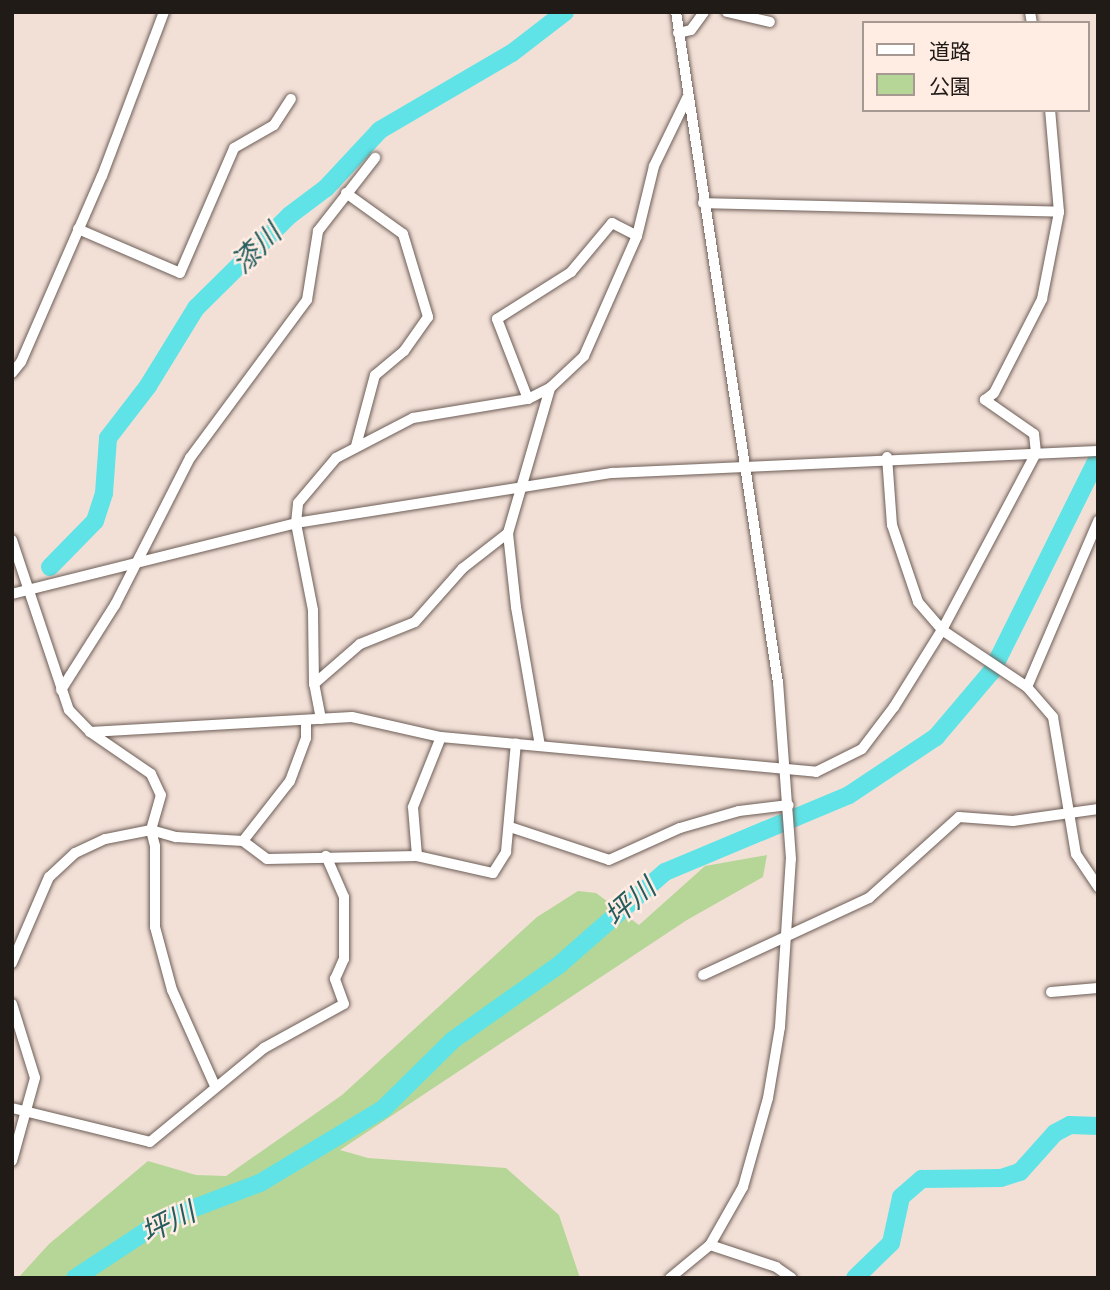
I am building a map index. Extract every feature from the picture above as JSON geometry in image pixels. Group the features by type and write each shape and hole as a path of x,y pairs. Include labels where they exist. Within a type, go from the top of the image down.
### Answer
{"street":[{"path":"12,373 21,362 78,229 164,12"},
{"path":"670,1278 710,1245 739,1198 768,1098 787,933 790,834 788,769 746,464 703,203 676,12"},
{"path":"678,33 691,30 704,12"},
{"path":"727,12 770,22"},
{"path":"78,229 180,273 234,148 274,125 291,99"},
{"path":"320,719 314,684 313,610 296,523 298,503 336,458 356,446 413,418 528,399 550,388 584,356 637,236 654,166 687,99"},
{"path":"90,732 306,722 352,717 441,737 816,772 862,749 894,707 942,629 1036,453 1034,434 985,400 994,393 1042,299 1059,212 1050,112"},
{"path":"61,690 139,558 190,458 307,300 318,231 374,158"},
{"path":"346,193 403,234 428,317 404,351 375,375 356,446"},
{"path":"703,203 1059,212"},
{"path":"528,399 497,319 571,272 612,223 637,236"},
{"path":"540,746 517,620 508,533 550,388"},
{"path":"12,594 139,558 296,523 612,473 887,457 1098,451"},
{"path":"887,457 892,526 918,602 942,629 1027,687 1053,717 1070,805 1068,814 1076,854 1098,887"},
{"path":"1027,687 1098,521"},
{"path":"314,684 360,644 415,622 463,568 508,533"},
{"path":"12,540 68,710 90,732 151,774 161,795 151,831 155,846 155,927 173,990 215,1086"},
{"path":"243,841 290,781 306,738 306,722"},
{"path":"417,856 413,807 441,737"},
{"path":"12,963 49,877 75,853 105,839 151,831 176,837 243,841 267,859 417,856 493,873 506,852 516,743"},
{"path":"510,827 609,860 680,828 739,811 789,805"},
{"path":"703,975 787,933 869,898 960,817 1013,821 1098,809"},
{"path":"12,1108 25,1109 133,1141 150,1142 215,1086 286,1033 344,1004 335,979 344,959 344,897 326,856"},
{"path":"1051,992 1098,988"},
{"path":"12,1004 35,1078 12,1161"},
{"path":"710,1245 776,1266 792,1278"}],"green space":[{"path":"767,855 763,877 687,920 340,1150 368,1158 506,1168 559,1215 580,1278 18,1278 49,1244 148,1161 196,1175 226,1176 342,1095 537,917 578,891 596,893 639,925 705,866"}],"waterway":[{"name":"漆川","path":"50,567 95,521 104,493 108,438 148,386 196,308 290,215 326,188 380,130 512,53 565,12"},
{"name":"坪川","path":"75,1278 163,1220 260,1183 383,1109 453,1040 559,965 665,872 849,795 936,737 992,671 1098,457"},
{"path":"855,1278 891,1243 901,1197 922,1179 1001,1178 1020,1172 1055,1133 1070,1125 1098,1126"}]}
